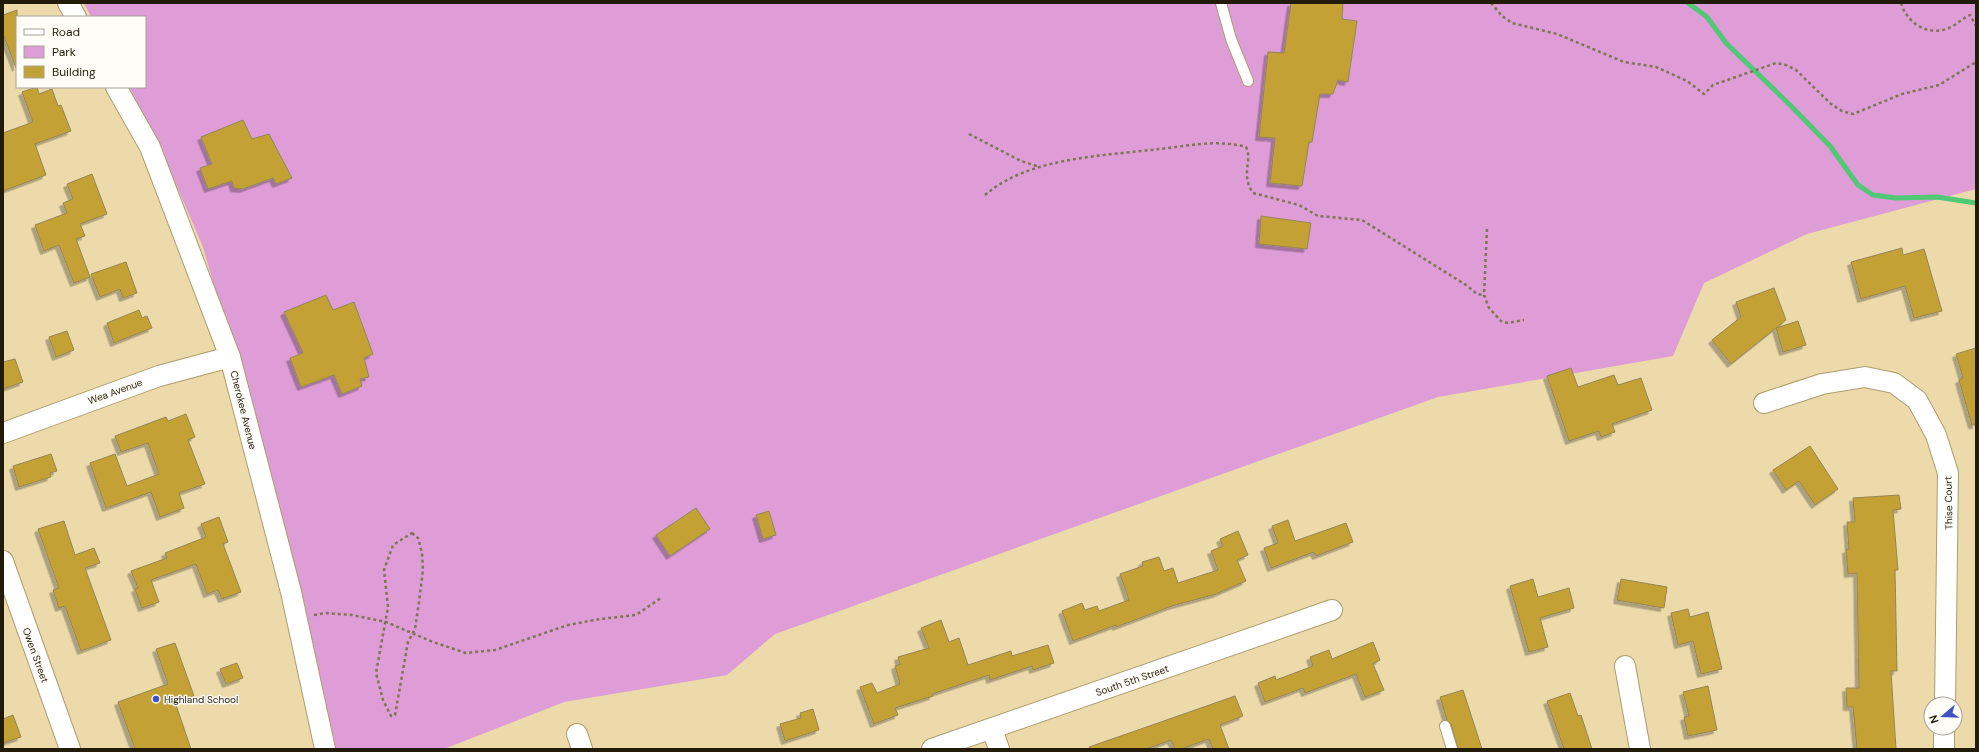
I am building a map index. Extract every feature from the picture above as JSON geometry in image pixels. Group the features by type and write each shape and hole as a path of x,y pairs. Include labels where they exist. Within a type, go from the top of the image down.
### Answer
{"street":[{"path":"68,3 75,16"},
{"name":"Cherokee Avenue","path":"117,88 150,146 230,357 297,619 325,749"},
{"name":"Wea Avenue","path":"3,433 159,376 230,357"},
{"name":"Thise Court","path":"1764,403 1822,384 1865,377 1894,383 1917,400 1936,435 1948,473 1945,696"},
{"name":"Owen Street","path":"3,561 70,749"},
{"name":"South 5th Street","path":"932,749 1332,610"},
{"path":"1625,666 1640,749"},
{"path":"992,729 999,749"},
{"path":"1944,736 1944,749"}],"lane":[{"path":"1220,3 1231,39 1248,81"},
{"path":"1445,726 1452,749"}],"path":[{"path":"1491,3 1502,16 1512,23 1557,34 1624,62 1656,67 1686,81 1704,94 1713,85 1776,63 1786,64 1796,70 1831,104 1842,111 1853,114 1902,94 1939,85 1976,62"},
{"path":"1901,3 1911,21 1923,30 1937,31 1948,28 1970,16 1976,26"},
{"path":"969,134 1022,161 1042,167"},
{"path":"985,195 996,186 1013,176 1042,167 1114,154 1190,144 1216,143 1246,147 1249,152 1247,184 1253,193 1299,205 1318,216 1362,220 1414,254 1466,285 1477,294 1484,295"},
{"path":"1487,229 1484,295 1489,308 1500,321 1508,323 1524,320"},
{"path":"412,533 418,538 422,553 423,570 413,633 408,642 395,715 391,716 383,700 376,673 386,622 388,607 384,570 393,545 412,533"},
{"path":"297,619 325,613 352,615 386,622 466,653 495,650 568,625 600,619 636,616 661,598"}],"green space":[{"path":"84,3 1976,3 1976,189 1807,234 1704,283 1673,356 1438,397 775,634 727,675 564,702 444,749 335,749 250,413 203,247 156,138 130,88 146,88 146,16 90,16"}],"building":[{"path":"1291,3 1343,3 1342,19 1357,21 1348,82 1338,80 1333,94 1320,94 1312,142 1309,142 1302,186 1270,183 1275,138 1259,137 1268,52 1284,53"},
{"path":"17,10 16,68 3,34 3,15"},
{"path":"37,88 39,94 52,89 58,106 61,105 71,131 35,144 46,175 3,191 3,133 33,122 22,92"},
{"path":"243,120 252,139 269,134 292,178 276,184 273,178 243,189 234,188 232,181 208,189 200,168 212,164 201,137"},
{"path":"92,174 107,214 80,224 85,236 76,239 90,277 74,283 59,245 44,251 35,225 67,213 63,203 73,199 67,184"},
{"path":"1261,216 1311,223 1307,249 1259,244"},
{"path":"1902,248 1903,255 1924,249 1942,311 1914,318 1905,286 1861,299 1851,262"},
{"path":"126,262 137,293 123,298 120,289 100,297 91,274"},
{"path":"1774,288 1786,320 1731,364 1712,340 1741,317 1736,302"},
{"path":"326,295 333,310 354,302 373,354 364,358 369,377 360,379 362,386 342,394 334,375 301,387 290,358 303,353 284,312"},
{"path":"139,310 142,318 147,316 152,328 114,343 107,323"},
{"path":"1798,321 1806,345 1783,352 1776,328"},
{"path":"67,331 74,350 56,357 49,337"},
{"path":"1976,348 1976,425 1972,425 1959,380 1963,378 1956,354"},
{"path":"15,359 23,382 3,389 3,362"},
{"path":"1571,368 1578,387 1614,375 1618,385 1641,378 1652,410 1612,424 1615,432 1601,437 1599,431 1569,441 1547,376"},
{"path":"186,414 195,437 188,440 205,484 179,493 184,508 160,517 151,492 106,508 90,463 115,454 127,486 159,474 148,443 121,452 115,436 166,417 168,421"},
{"path":"1810,446 1838,489 1815,505 1799,481 1786,490 1773,470"},
{"path":"51,454 57,471 50,473 51,477 19,487 13,466"},
{"path":"1899,495 1901,509 1893,510 1898,570 1895,570 1897,671 1891,671 1896,749 1857,749 1853,707 1847,707 1846,688 1859,688 1857,573 1848,574 1846,550 1849,549 1847,522 1855,522 1853,498"},
{"path":"696,508 710,529 670,556 656,535"},
{"path":"769,511 776,535 763,539 756,515"},
{"path":"219,517 228,542 223,544 241,592 222,599 218,590 207,594 196,564 151,580 159,602 142,608 135,589 138,588 131,571 167,558 165,553 206,537 201,524"},
{"path":"1288,520 1295,541 1346,523 1353,542 1316,556 1314,552 1271,568 1264,548 1278,543 1272,526"},
{"path":"64,521 75,555 94,548 100,563 85,568 111,640 81,651 65,606 59,608 53,590 59,588 38,529"},
{"path":"1238,531 1248,555 1237,560 1246,581 1216,594 1172,606 1073,641 1062,611 1082,603 1085,610 1097,606 1099,611 1129,600 1120,574 1143,566 1142,562 1159,557 1164,571 1173,568 1178,583 1218,570 1211,551 1223,546 1220,539"},
{"path":"1533,579 1538,597 1569,588 1574,608 1540,618 1548,647 1529,652 1510,586"},
{"path":"1621,579 1667,587 1664,608 1617,600"},
{"path":"1688,609 1690,617 1708,612 1722,669 1701,674 1693,641 1678,645 1671,613"},
{"path":"941,620 949,642 959,638 968,665 1011,651 1012,656 1048,645 1054,663 1033,670 1032,666 990,680 989,675 932,694 933,696 895,708 898,715 874,724 860,687 872,683 877,693 900,684 895,666 900,664 898,657 929,648 921,628"},
{"path":"1373,642 1380,660 1373,664 1384,690 1365,697 1356,674 1305,693 1303,688 1265,702 1258,683 1275,676 1276,680 1313,666 1310,657 1329,650 1332,659"},
{"name":"Highland School","path":"175,643 194,696 175,702 191,749 135,749 118,702 168,684 156,649"},
{"path":"237,663 243,678 226,684 220,669"},
{"path":"1708,686 1717,730 1688,736 1684,717 1689,716 1683,692"},
{"path":"1463,690 1482,749 1458,749 1451,724 1447,720 1440,697"},
{"path":"1570,693 1578,716 1581,715 1592,749 1564,749 1547,701"},
{"path":"1235,696 1243,716 1220,725 1229,749 1213,749 1209,739 1181,749 1175,749 1171,740 1146,749 1090,749 1089,747 1138,730"},
{"path":"813,709 819,730 785,741 780,724 801,718 800,713"},
{"path":"13,715 21,737 3,743 3,719"}],"waterway":[{"path":"1688,3 1707,17 1726,43 1830,146 1858,185 1873,195 1896,198 1937,197 1976,203"}],"place":[{"name":"Highland School","path":"156,699"}]}
